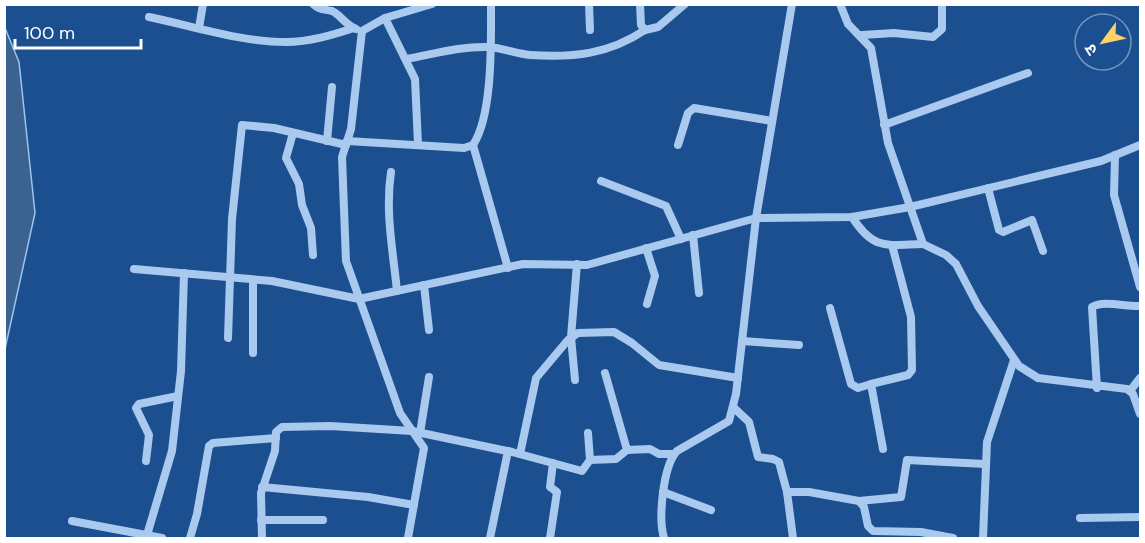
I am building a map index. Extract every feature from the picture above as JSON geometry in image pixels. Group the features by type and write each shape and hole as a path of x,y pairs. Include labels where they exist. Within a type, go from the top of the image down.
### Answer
{"street":[{"path":"199,28 203,4"},
{"path":"313,4 335,13 343,23 358,30"},
{"path":"148,17 255,39 286,42 358,30 418,6 432,4"},
{"path":"491,4 492,47 483,122 473,145 508,268"},
{"path":"589,4 590,30"},
{"path":"640,4 641,25 645,30"},
{"path":"407,59 464,48 492,47 529,55 592,55 626,43 645,30 658,27 685,4"},
{"path":"590,460 616,459 627,450 650,449 659,454 674,454 729,421 738,378 756,218 792,4"},
{"path":"862,36 894,33 933,37 942,29 942,4"},
{"path":"843,5 849,24 871,48 888,143 922,244"},
{"path":"385,18 407,59 417,87 418,144"},
{"path":"358,30 351,129 342,157 346,261 400,413 416,432 424,448 408,538"},
{"path":"885,125 1028,73"},
{"path":"327,141 332,87"},
{"path":"678,145 688,112 694,108 772,121"},
{"path":"228,338 229,278 241,127 247,124 346,143 418,144 464,148 473,145"},
{"path":"293,133 286,158 299,184 302,204 310,228 313,255"},
{"path":"135,268 272,281 359,299 523,264 587,265 756,218 852,217 910,207 1115,155 1140,145"},
{"path":"1115,155 1114,195 1140,287"},
{"path":"391,172 388,205 397,291"},
{"path":"601,181 666,206 681,238"},
{"path":"988,188 999,230 1003,232 1032,220 1043,251"},
{"path":"852,217 864,235 874,242 922,244 946,255 956,264 978,306 1014,360 1038,378 1130,391"},
{"path":"693,235 699,293"},
{"path":"830,308 851,384 858,388 908,375 912,370 911,317 892,244"},
{"path":"646,248 655,276 647,304"},
{"path":"575,380 571,337 577,264"},
{"path":"147,535 170,463 178,396 184,273"},
{"path":"253,353 254,280"},
{"path":"424,285 429,330"},
{"path":"1097,388 1092,307 1113,303 1120,307 1140,306"},
{"path":"520,454 536,378 571,337 582,332 614,332 659,365 738,378"},
{"path":"742,341 799,345"},
{"path":"983,538 987,442 1014,360"},
{"path":"605,373 627,450"},
{"path":"416,432 429,377"},
{"path":"1130,391 1140,378"},
{"path":"871,384 883,449"},
{"path":"1130,391 1140,414"},
{"path":"146,461 149,435 136,408 139,404 178,396"},
{"path":"733,407 747,418 758,457 779,462 787,492 793,538"},
{"path":"262,538 262,487 275,452 277,431 285,426 330,426 416,432 508,451 582,471 590,460 588,433"},
{"path":"190,538 197,514 209,446 213,443 276,438"},
{"path":"490,538 508,451"},
{"path":"664,538 663,492 674,454"},
{"path":"787,492 809,492 859,501 901,497 907,460 985,464"},
{"path":"550,538 557,492 550,487 553,463"},
{"path":"262,487 368,497 414,505"},
{"path":"663,492 711,510"},
{"path":"859,501 874,535 921,532 953,538"},
{"path":"1080,518 1140,517"},
{"path":"261,520 323,520"},
{"path":"72,521 162,538"}],"water":[{"path":"5,28 19,62 35,213 5,349"}]}
